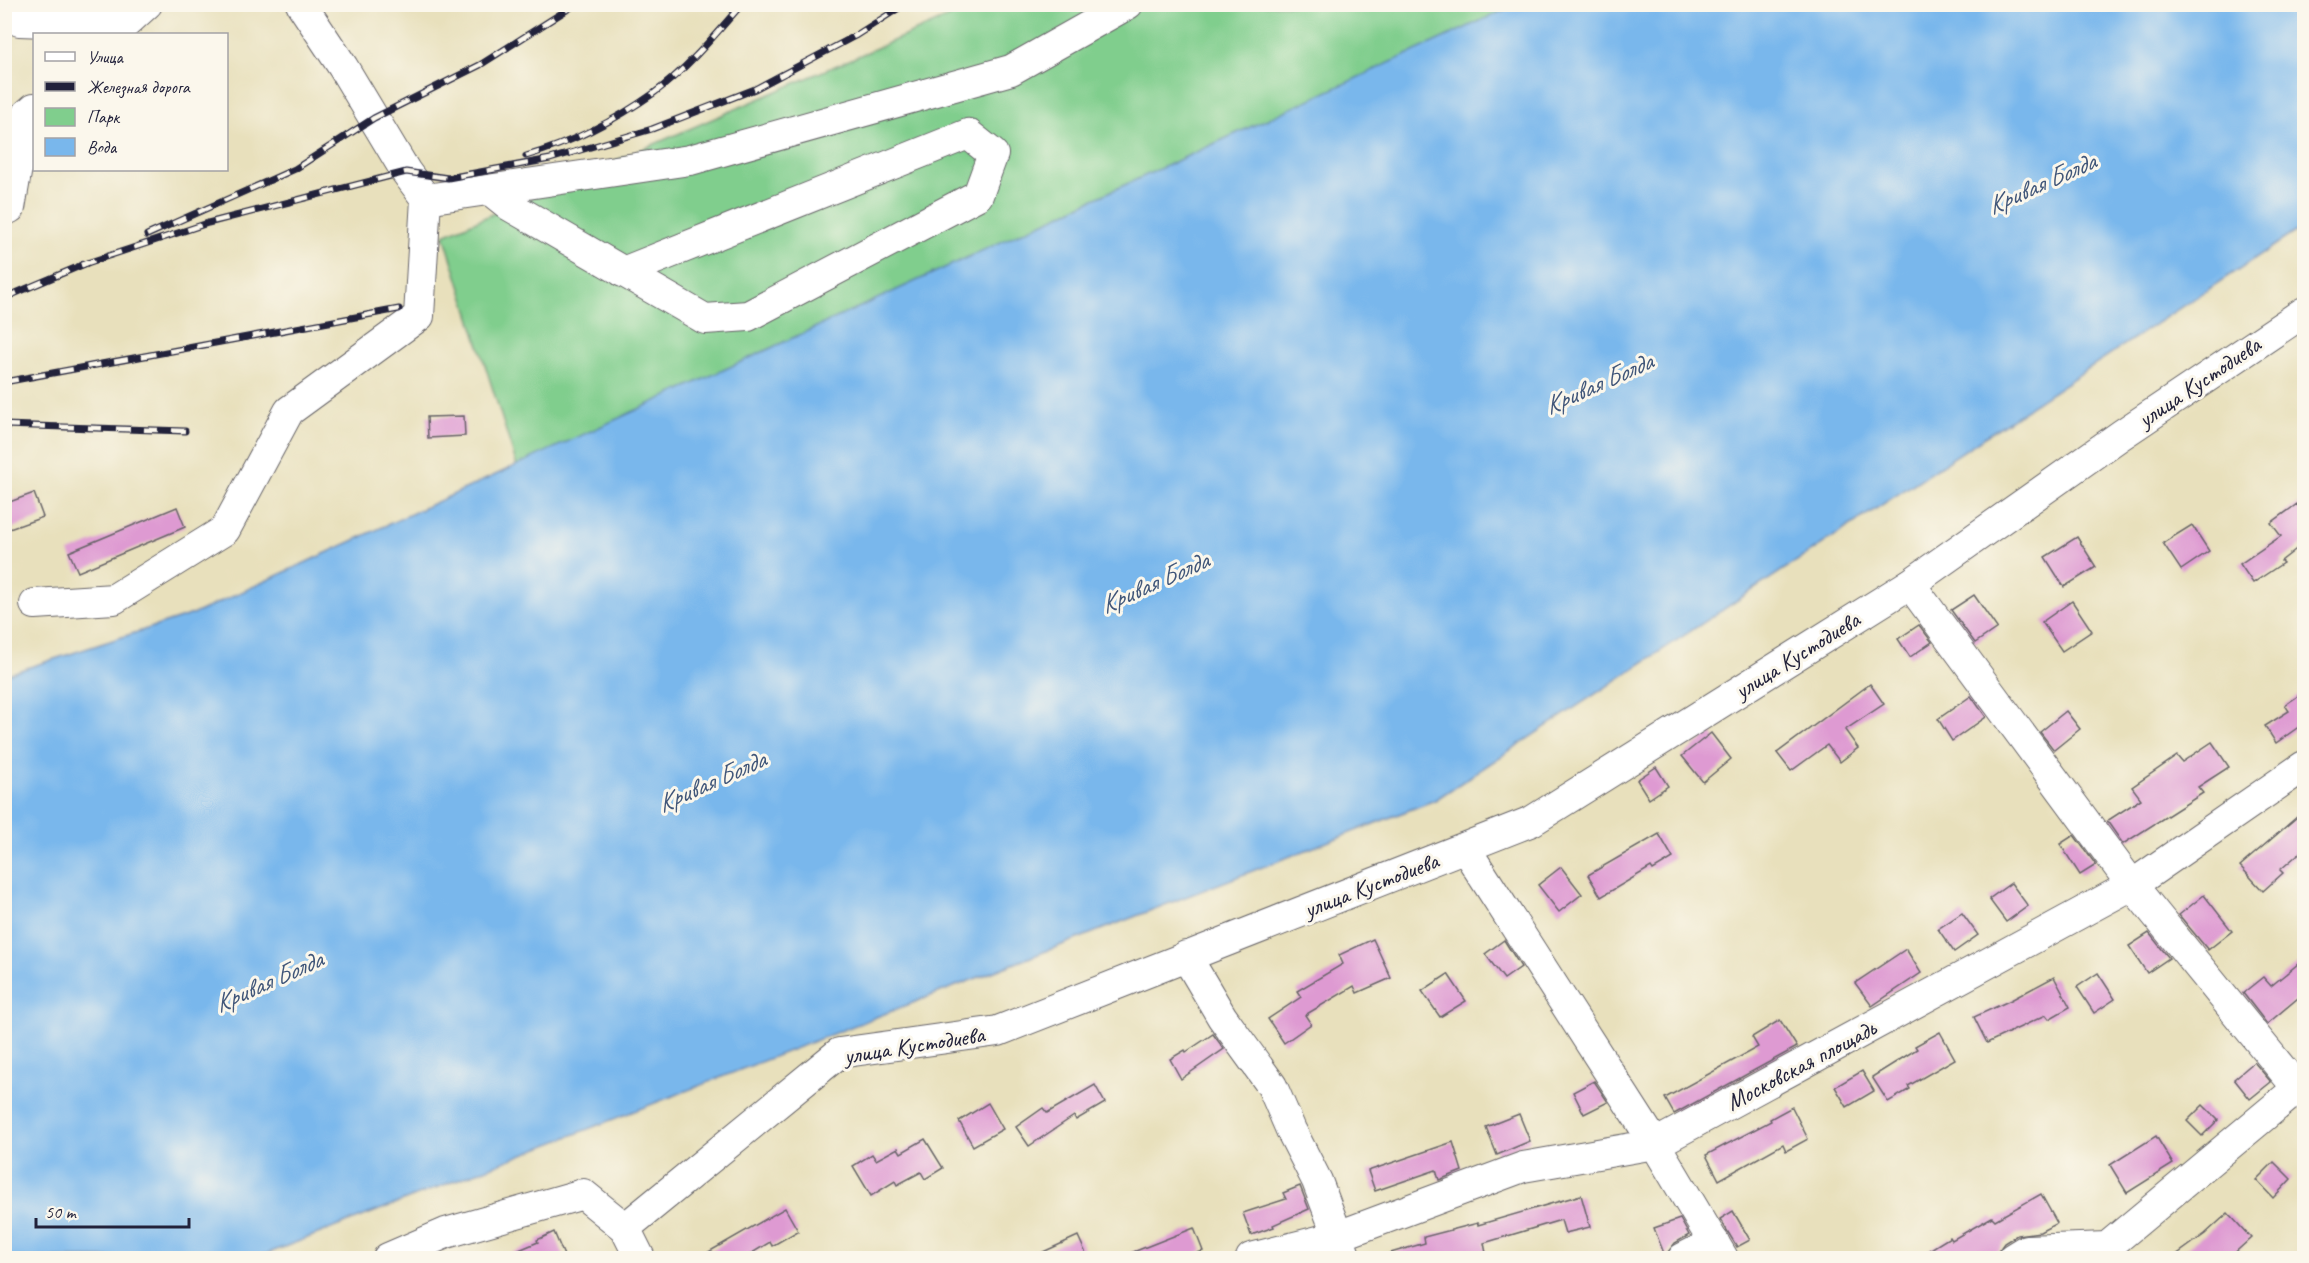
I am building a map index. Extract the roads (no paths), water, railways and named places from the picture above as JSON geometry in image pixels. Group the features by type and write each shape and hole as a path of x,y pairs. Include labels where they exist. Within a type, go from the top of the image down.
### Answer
{"street":[{"path":"4,13 19,21 118,30 147,4"},
{"path":"35,604 114,599 225,530 289,411 419,316 426,199 406,172 301,4"},
{"path":"426,199 690,160 1011,70 1128,4"},
{"path":"4,211 10,208 26,115 33,109"},
{"path":"490,190 510,206 623,272 705,319 748,315 978,195 993,154 968,134 623,272"},
{"name":"улица Кустодиева","path":"625,1228 838,1053 998,1031 1532,821 1910,584 2121,435 2304,312"},
{"path":"1910,584 2132,885 2302,1087 2109,1253 2026,1250 2013,1258"},
{"name":"Московская площадь","path":"1251,1258 1342,1247 1523,1167 1655,1144 2132,885 2304,766"},
{"path":"1465,848 1655,1144 1718,1250 1683,1258"},
{"path":"1186,956 1222,1017 1272,1086 1317,1181 1342,1247"},
{"path":"388,1258 446,1233 583,1194 625,1228 640,1258"}],"water":[{"name":"Кривая Болда","path":"1517,4 2304,5 2304,226 1435,800 256,1258 5,1258 5,675 196,613"}],"railway":[{"path":"147,235 295,169 374,118 480,65 576,4"},
{"path":"526,156 593,130 654,93 689,62 742,4"},
{"path":"81,265 208,223 406,172 448,178 550,159 652,129 755,89 855,36 905,4"},
{"path":"4,298 87,263"},
{"path":"4,382 399,309"},
{"path":"4,425 185,431"}]}
